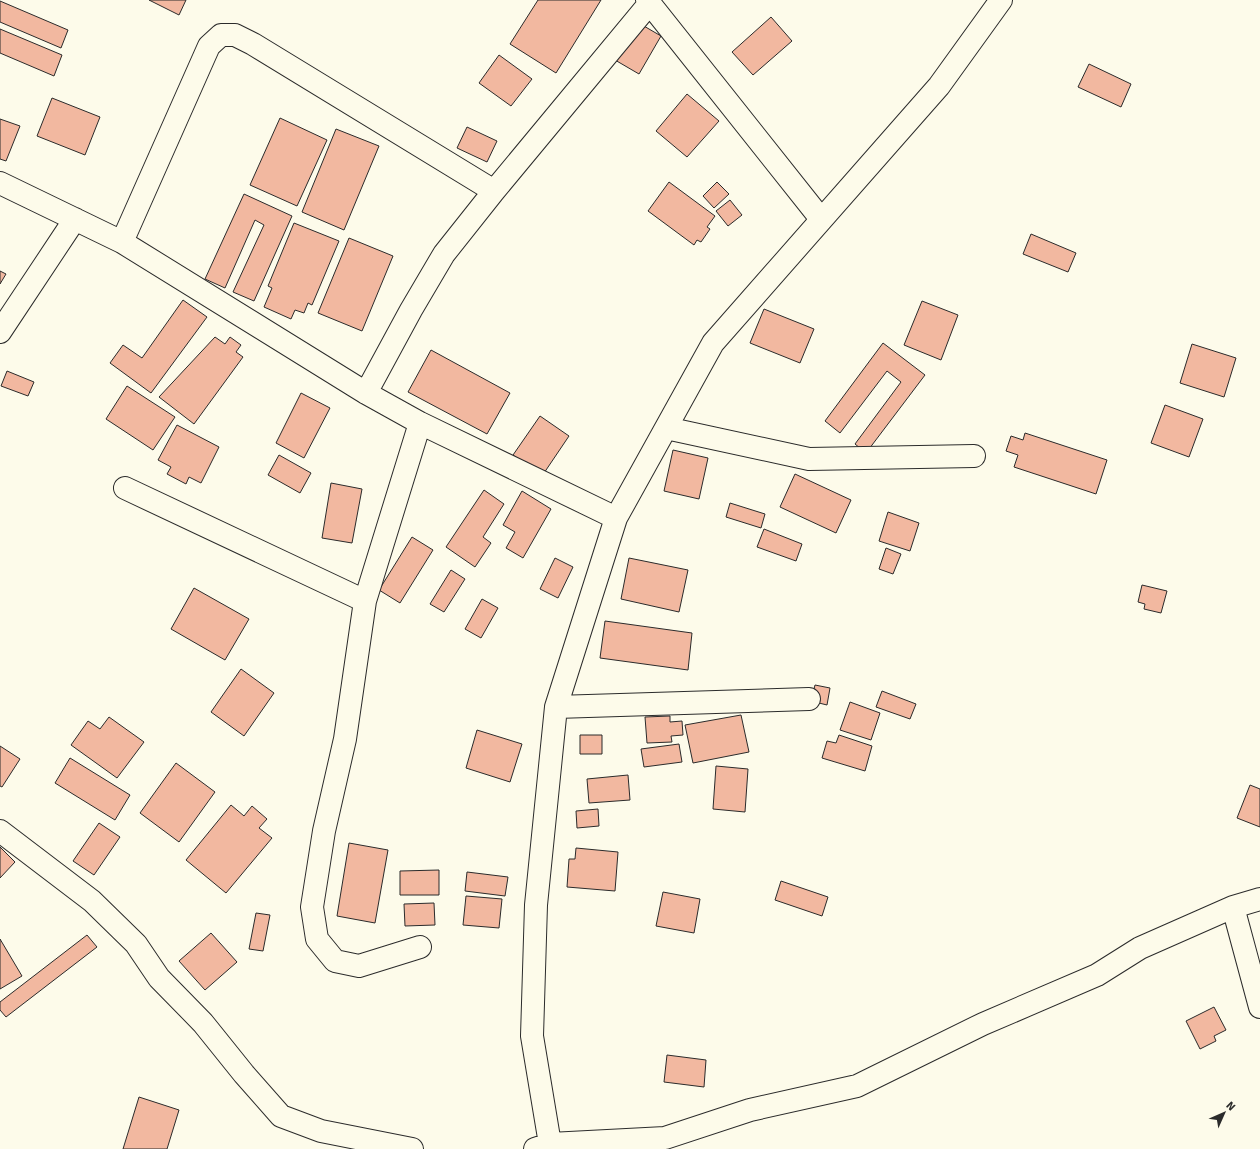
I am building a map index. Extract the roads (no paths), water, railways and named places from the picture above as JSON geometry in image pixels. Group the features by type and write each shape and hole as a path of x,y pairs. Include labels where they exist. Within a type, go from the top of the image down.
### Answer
{"street":[{"path":"1001,0 939,86 821,219 714,344 616,518 556,707 536,905 532,1036 542,1146 665,1138 750,1110 857,1086 983,1024 1097,975 1140,948 1234,907 1260,899"},
{"path":"366,393 411,310 444,254 648,2 821,219"},
{"path":"122,242 209,46 221,35 235,35 253,44 494,191"},
{"path":"0,183 122,242 366,393 420,423 616,518"},
{"path":"0,332 75,219"},
{"path":"420,423 365,601 345,740 324,831 312,907 317,939 334,961 359,966 420,947"},
{"path":"666,428 809,459 974,456"},
{"path":"125,488 365,601"},
{"path":"556,707 809,699"},
{"path":"0,832 92,901 136,944 159,978 203,1023 244,1074 281,1116 321,1131 412,1149"},
{"path":"1234,907 1260,1007"}]}
